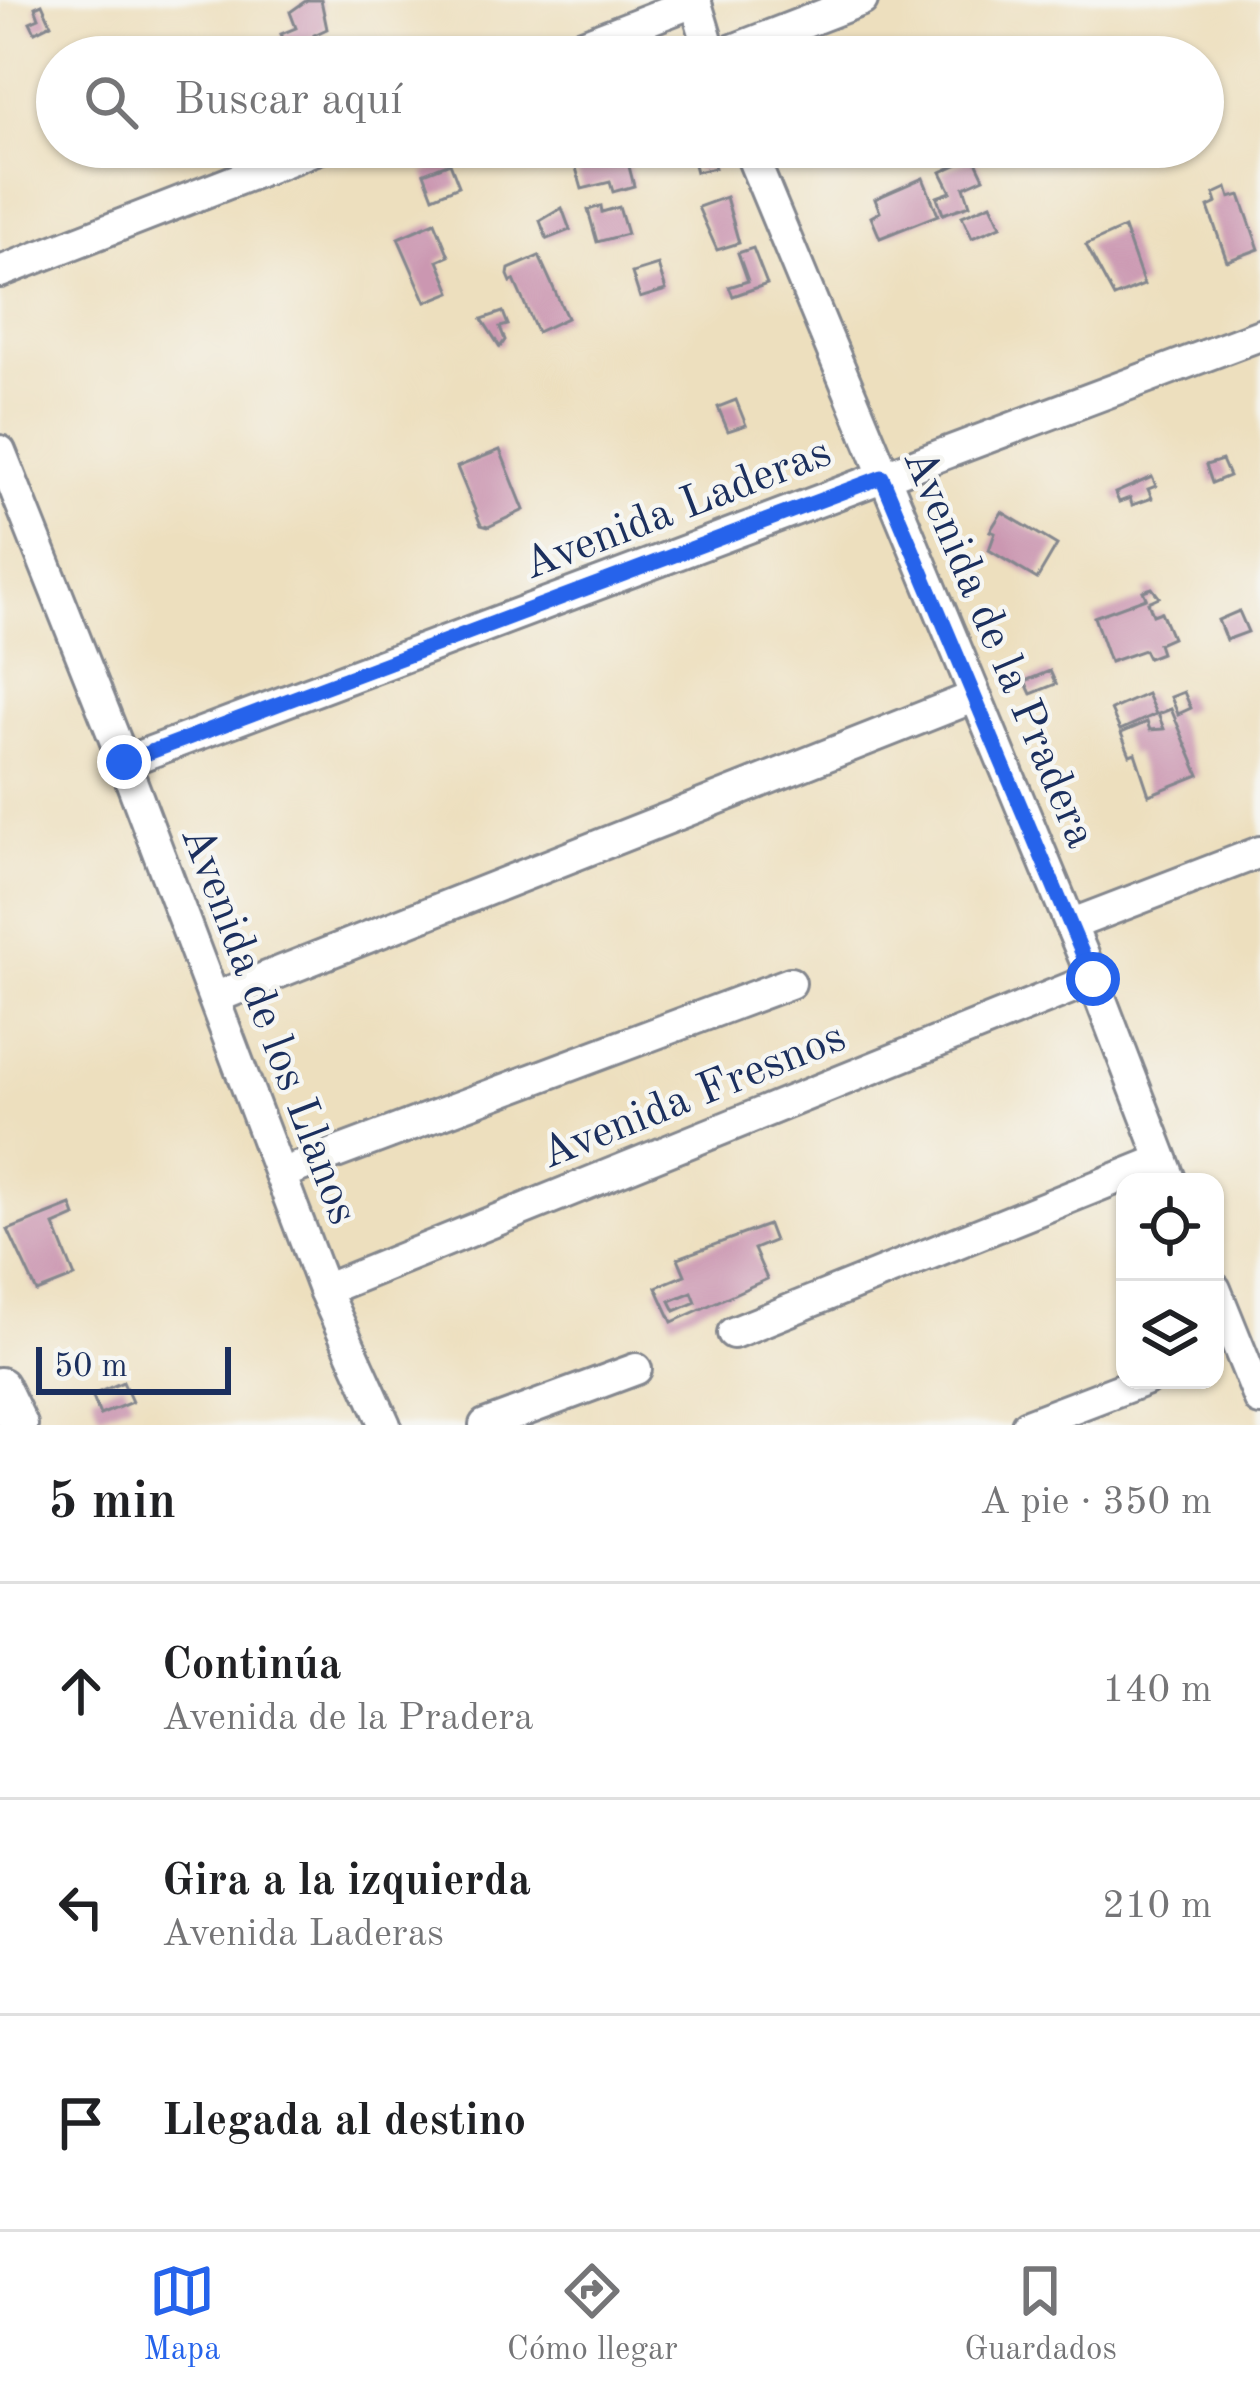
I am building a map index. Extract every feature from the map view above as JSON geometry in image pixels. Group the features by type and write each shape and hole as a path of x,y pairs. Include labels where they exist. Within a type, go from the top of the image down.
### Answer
{"street":[{"path":"768,36 862,0"},
{"path":"606,36 695,1 706,36"},
{"path":"0,272 267,168"},
{"name":"Avenida de la Pradera","path":"757,168 1093,979 1166,1171"},
{"name":"Avenida Laderas","path":"124,762 1260,335"},
{"name":"Avenida de los Llanos","path":"0,451 124,762 324,1290 385,1425"},
{"path":"214,998 974,697"},
{"path":"1070,926 1260,852"},
{"name":"Avenida Fresnos","path":"324,1290 1093,979"},
{"path":"280,1174 790,983"},
{"path":"733,1333 1166,1171"},
{"path":"1224,1313 1260,1400"},
{"path":"485,1425 636,1369"},
{"path":"0,1386 19,1425"},
{"path":"1027,1425 1121,1389"}],"building":[{"path":"307,0 321,0 327,29 314,36 282,36 296,28 290,12"},
{"path":"42,4 51,24 35,32 30,22 39,18 35,7"},
{"path":"452,168 459,186 433,197 424,173"},
{"path":"576,168 629,168 634,186 613,192 610,182 582,189"},
{"path":"979,168 984,178 964,187 970,205 943,214 937,197 951,192 941,172"},
{"path":"923,178 938,215 880,238 871,217 880,212 875,199"},
{"path":"1227,188 1230,198 1240,195 1259,249 1227,261 1208,207 1217,203 1214,194"},
{"path":"726,197 739,243 717,250 698,207"},
{"path":"991,204 1001,226 972,238 962,216"},
{"path":"601,206 602,212 619,207 627,234 597,242 588,210"},
{"path":"562,208 570,230 547,239 540,221"},
{"path":"435,222 449,256 438,261 451,292 426,302 398,238"},
{"path":"1124,228 1144,285 1114,297 1086,245"},
{"path":"753,248 767,284 733,296 729,287 748,281 738,253"},
{"path":"539,256 567,318 537,332 508,275 509,269"},
{"path":"658,265 666,290 640,298 632,273"},
{"path":"503,312 508,325 500,327 505,340 500,347 482,319"},
{"path":"736,400 746,425 728,431 718,407"},
{"path":"500,450 524,510 488,527 481,525 457,467"},
{"path":"1222,460 1229,476 1212,483 1206,465"},
{"path":"1152,477 1156,486 1148,489 1152,498 1132,505 1130,498 1119,502 1115,493"},
{"path":"1002,512 1057,545 1037,579 989,550 995,533 990,531"},
{"path":"1152,588 1159,597 1148,602 1153,615 1161,612 1172,638 1158,644 1161,653 1148,658 1144,650 1110,662 1094,617 1146,598 1143,591"},
{"path":"1239,611 1248,632 1226,640 1218,620"},
{"path":"1050,671 1056,684 1031,694 1025,681"},
{"path":"1184,692 1191,708 1178,714 1171,697"},
{"path":"1147,694 1156,714 1120,730 1111,710"},
{"path":"1171,709 1199,775 1149,795 1135,753 1130,755 1121,733 1147,722 1150,730 1164,729 1158,714"},
{"path":"71,1205 75,1216 54,1225 75,1277 37,1292 8,1230"},
{"path":"768,1225 774,1241 754,1249 767,1279 672,1322 656,1287 685,1275 678,1258","holes":["692,1292 696,1302 675,1311 670,1301"]},
{"path":"123,1382 132,1402 100,1415 92,1395"}],"route":[{"path":"124,762 882,477 1093,979"}]}
